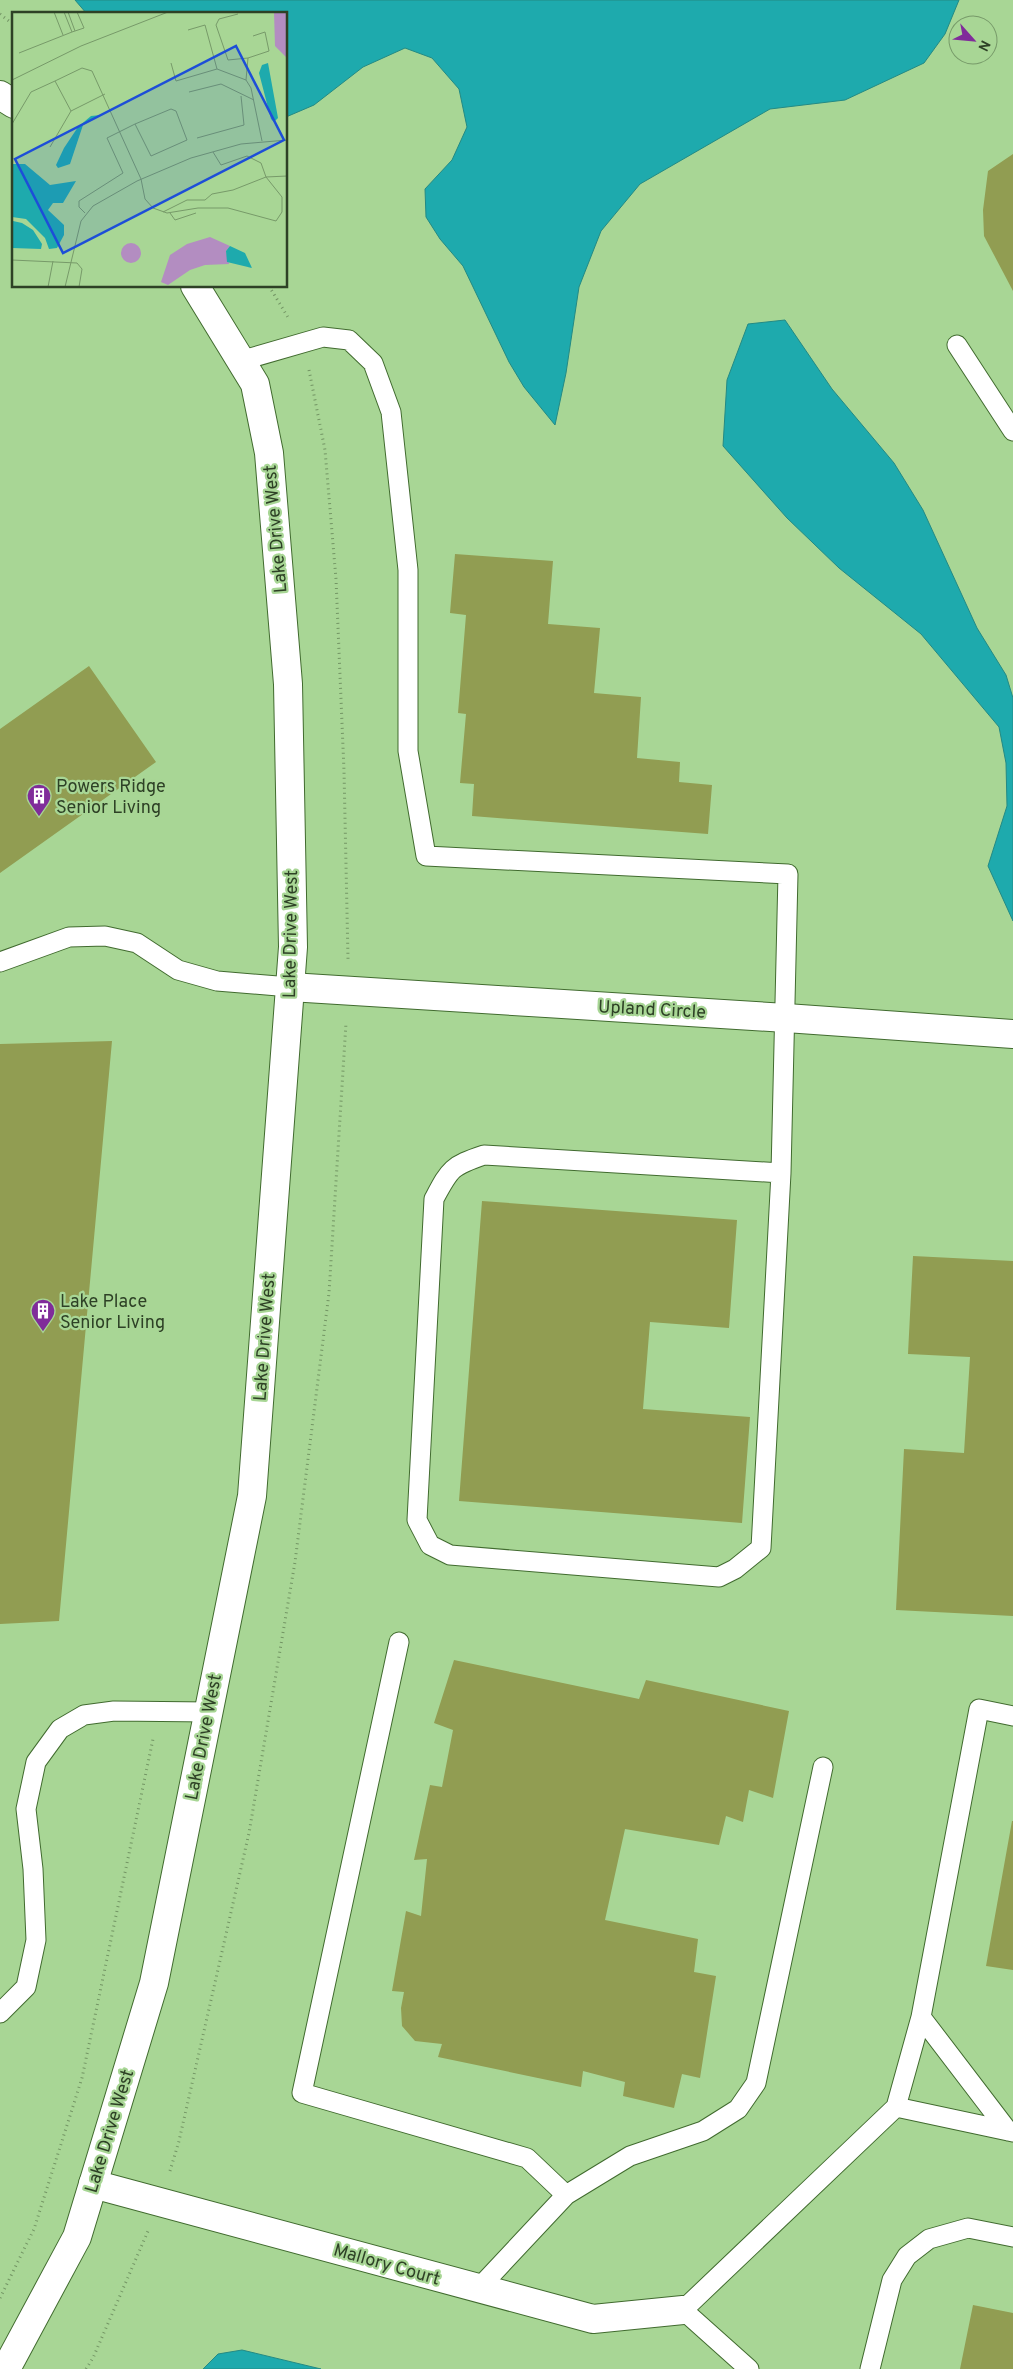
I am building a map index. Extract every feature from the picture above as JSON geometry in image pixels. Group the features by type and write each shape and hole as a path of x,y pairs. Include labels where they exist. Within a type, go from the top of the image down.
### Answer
{"street":[{"path":"0,95 12,103"},
{"name":"Lake Drive West","path":"6,2369 77,2237 154,1983 252,1496 293,937 286,664 269,453 255,384 196,288"},
{"name":"Upland Circle","path":"290,987 1013,1034"},
{"name":"Mallory Court","path":"93,2184 593,2319 683,2310"}],"lane":[{"path":"240,361 324,337 350,340 373,363 390,412 408,570 408,751 426,856 788,874 781,1173 761,1548 735,1569 719,1576 450,1555 430,1545 417,1520 434,1199 449,1171 469,1160 484,1155 781,1173"},
{"path":"957,345 1013,431"},
{"path":"0,962 69,937 105,936 137,943 178,970 217,981 290,987"},
{"path":"399,1642 302,2093 527,2158 566,2195"},
{"path":"748,2369 683,2310 896,2107 922,2017 979,1709 1013,1716"},
{"path":"0,2013 26,1987 36,1940 33,1869 26,1809 36,1762 60,1729 84,1715 114,1711 208,1712"},
{"path":"478,2289 566,2195 630,2156 703,2131 738,2109 756,2082 823,1767"},
{"path":"922,2017 1011,2131"},
{"path":"896,2107 1011,2131"},
{"path":"870,2369 892,2280 907,2256 929,2239 968,2228 1013,2236"}],"path":[{"path":"0,14 12,23"},
{"path":"0,2298 34,2229 82,2078 158,1711"}],"water":[{"path":"75,0 959,0 953,15 948,15 948,27 945,34 924,63 845,100 770,109 640,184 601,231 579,287 566,373 555,425 524,387 509,362 463,266 440,239 426,217 425,189 452,160 467,127 459,89 432,58 405,48 363,67 314,105 288,116 288,12 85,12"},
{"path":"785,320 832,389 894,463 923,510 977,628 1006,675 1013,698 1013,921 988,866 1007,806 1006,763 999,727 921,634 839,568 787,518 723,446 727,380 748,324"},
{"path":"242,2350 321,2369 203,2369 218,2354"}],"building":[{"path":"1013,154 1013,291 984,236 983,210 988,171"},
{"path":"455,554 553,561 548,624 600,628 594,693 641,697 637,758 680,762 679,782 712,785 708,834 472,816 474,784 460,783 466,714 458,713 466,615 450,613"},
{"name":"Powers Ridge Senior Living","path":"89,666 156,762 0,873 0,729"},
{"name":"Lake Place Senior Living","path":"112,1041 59,1621 0,1624 0,1044"},
{"path":"482,1201 737,1220 729,1328 650,1322 643,1409 750,1417 742,1523 459,1501"},
{"path":"913,1256 1013,1261 1013,1616 896,1610 904,1449 964,1453 970,1357 908,1354"},
{"path":"454,1660 639,1699 646,1680 789,1711 773,1798 749,1790 743,1822 726,1816 719,1845 625,1829 605,1920 698,1939 694,1972 716,1976 700,2078 682,2074 674,2108 623,2096 625,2082 583,2071 581,2087 438,2057 442,2044 415,2041 402,2026 401,2008 404,1992 392,1991 406,1911 421,1916 427,1859 414,1860 430,1785 442,1787 453,1730 434,1723"},
{"path":"1013,1821 1013,1970 986,1966"},
{"path":"973,2305 1013,2313 1013,2369 960,2369"}],"place":[{"name":"Powers Ridge Senior Living","path":"39,817"},
{"name":"Lake Place Senior Living","path":"43,1332"}]}
